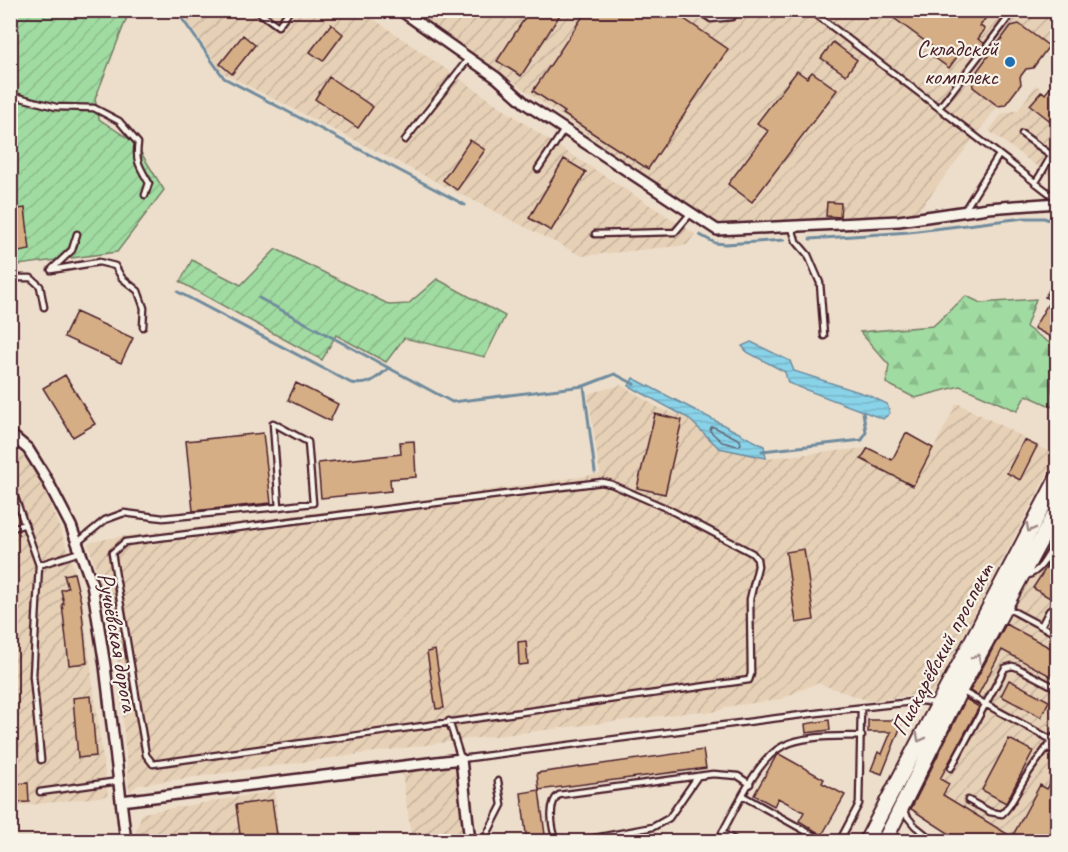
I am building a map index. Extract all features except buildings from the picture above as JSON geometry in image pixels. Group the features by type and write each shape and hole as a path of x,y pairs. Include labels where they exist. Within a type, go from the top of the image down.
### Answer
{"main road":[{"name":"Пискарёвский проспект","path":"866,842 1058,477"},
{"name":"Пискарёвский проспект","path":"884,842 960,690 1058,508"}],"street":[{"path":"400,10 497,78 526,104 717,230 898,221 1058,201"},
{"name":"Ручьёвская дорога","path":"11,436 28,449 46,478 78,547 92,584 105,666 126,842"},
{"path":"121,801 461,759 470,842"}],"lane":[{"path":"255,10 278,26 290,10"},
{"path":"698,10 711,19 732,18 738,10"},
{"path":"810,10 1058,201"},
{"path":"987,46 1014,10"},
{"path":"939,108 982,52"},
{"path":"405,140 469,58"},
{"path":"10,95 56,107 94,108 119,121 138,143 137,163 149,183 145,195"},
{"path":"538,169 564,130"},
{"path":"1022,134 1051,155"},
{"path":"1035,183 1058,147"},
{"path":"964,212 999,155"},
{"path":"595,234 675,232 691,213"},
{"path":"792,228 796,241 808,255 820,283 824,336"},
{"path":"77,234 72,250 51,270 99,261 115,266 122,278 138,291 144,308 143,327"},
{"path":"10,278 31,278 39,286 44,307"},
{"path":"39,565 78,547 105,520 124,513 163,518 279,507 313,503 308,442 273,423 279,507"},
{"path":"602,482 668,508 752,553 757,559 758,574 750,599 751,674 749,680 449,721 153,764 146,756 112,553 125,542 602,482"},
{"path":"10,483 39,565 33,676 41,760"},
{"path":"10,529 25,525"},
{"path":"1020,577 1034,573 1040,568 1058,537"},
{"path":"1041,626 1049,611 1058,604"},
{"path":"1005,606 1058,635"},
{"path":"951,768 1003,670 1008,666 1016,667 1058,689"},
{"path":"960,690 1052,740"},
{"path":"449,721 461,759 921,701 938,704"},
{"path":"839,842 859,804 861,708"},
{"path":"968,800 990,812 1002,814 1058,730"},
{"path":"738,842 722,833 742,796 768,756 784,745 800,740 862,736"},
{"path":"1048,748 1058,753"},
{"path":"557,842 552,807 555,798 559,795 728,774 738,776 750,784"},
{"path":"574,842 654,827 669,818 698,776"},
{"path":"40,792 119,781"},
{"path":"483,842 502,805 498,781"},
{"path":"742,796 825,842"},
{"path":"901,809 915,826 934,842"}],"shaded area":[{"path":"1057,10 1058,26 1020,77 1021,84 1005,105 998,106 917,213 722,226 626,162 414,11"},
{"path":"180,11 362,11 547,139 695,234 687,245 582,256 223,73"},
{"path":"1036,85 1057,102 1057,181 989,131 1002,114 1018,110"},
{"path":"621,385 659,408 688,418 719,448 766,458 868,448 892,460 906,433 934,448 957,403 1025,438 1024,440 1057,455 933,693 869,701 817,683 781,699 725,707 707,713 701,711 454,741 138,785 129,792 118,663 88,543 116,537 421,500 600,474 588,394"},
{"path":"10,447 21,454 40,479 70,555 82,602 108,796 11,807"},
{"path":"1057,530 1057,841 962,841 908,807"},
{"path":"455,766 464,841 412,841 402,773"},
{"path":"275,791 279,841 137,841 135,834 142,813"}],"green space":[{"path":"126,10 129,12 95,99 99,119 135,143 164,190 117,252 11,266 10,11"},
{"path":"276,249 390,305 408,304 437,279 505,316 485,357 404,338 386,362 336,335 322,360 180,282 192,260 241,285"},
{"path":"966,296 981,303 1036,299 1026,327 1057,348 1051,386 1057,409 1026,395 1017,411 960,386 915,398 886,383 889,365 860,332 933,326"}],"water":[{"path":"751,342 790,361 794,371 868,395 887,404 890,413 883,419 788,383 785,372 747,352 742,346"},
{"path":"633,378 764,446 766,458 719,448 688,418 629,386"}],"waterway":[{"path":"176,10 224,78 465,205"},
{"path":"810,239 909,232 1024,218 1044,218 1058,223"},
{"path":"700,235 715,243 725,244 784,240"},
{"path":"178,292 351,383 368,382 389,368"},
{"path":"259,298 452,402 584,386 595,472"},
{"path":"584,386 615,374 634,384"},
{"path":"762,451 862,440 866,432 863,412"}],"place":[{"name":"Складской комплекс","path":"1010,62"}]}
